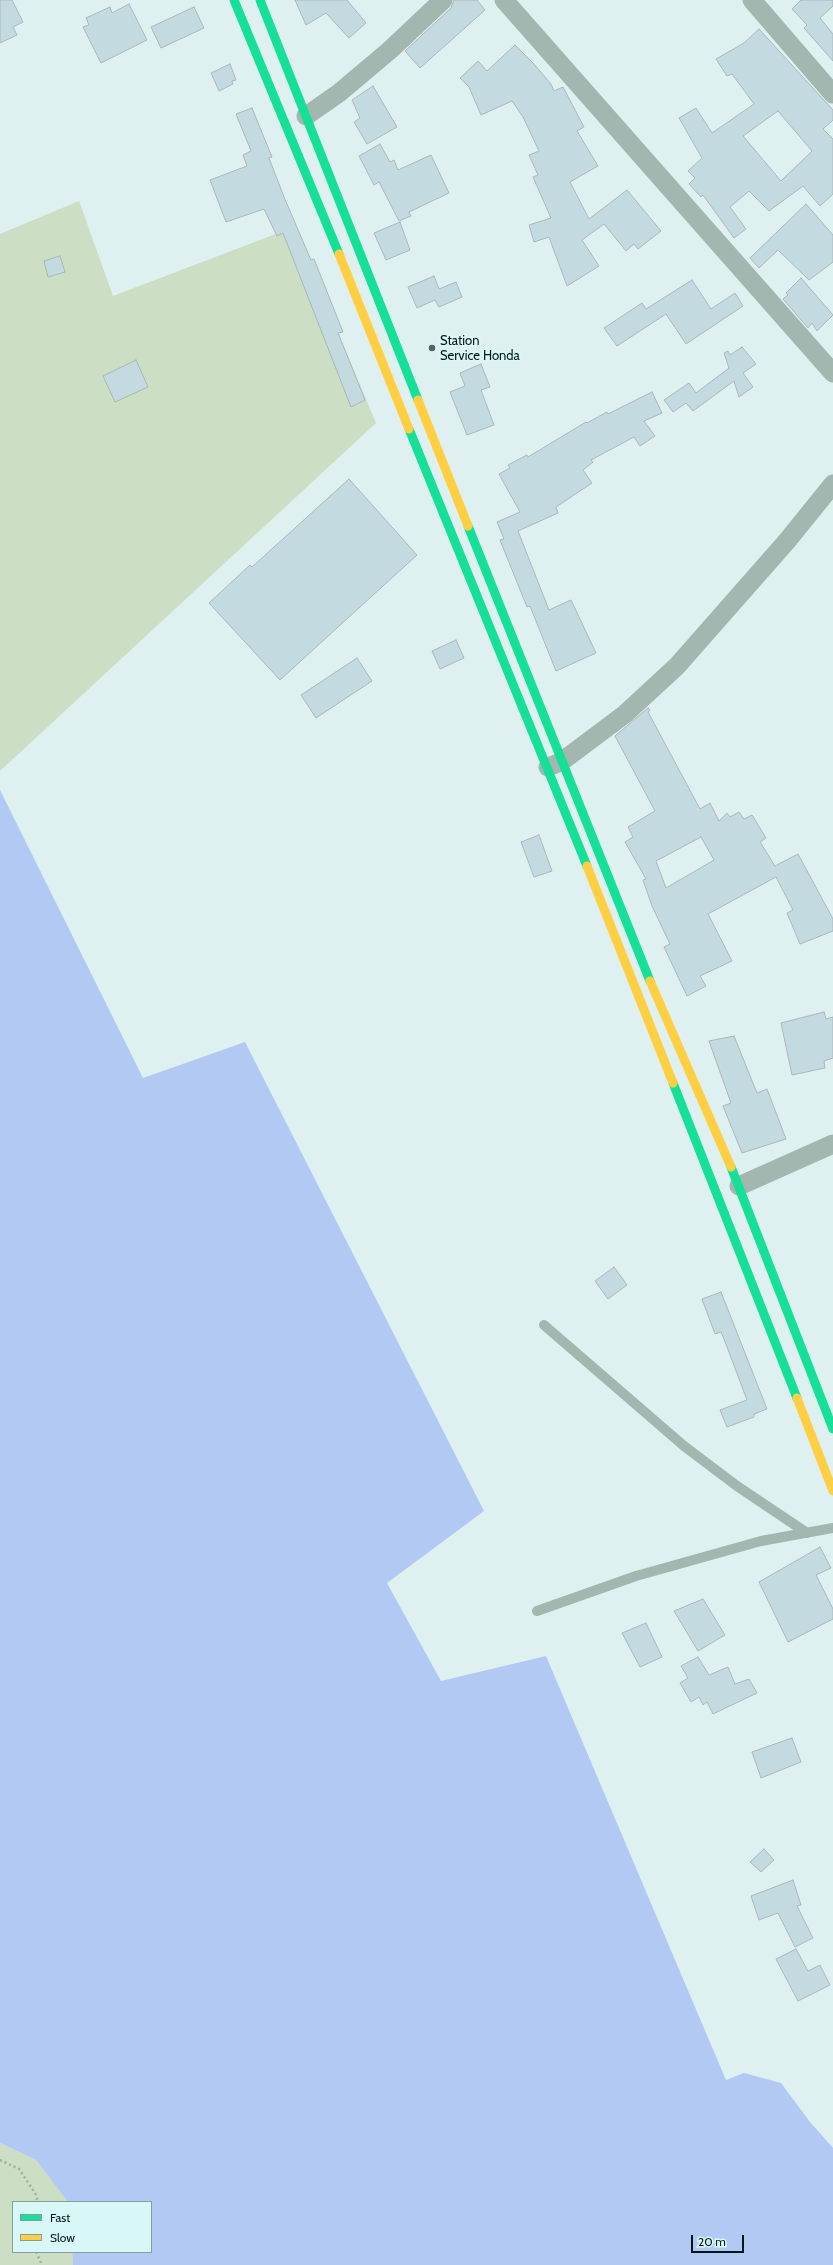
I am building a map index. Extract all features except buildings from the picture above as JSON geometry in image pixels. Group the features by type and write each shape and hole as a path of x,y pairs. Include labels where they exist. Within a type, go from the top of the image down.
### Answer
{"main road":[{"path":"234,0 310,182 472,588 554,764 739,1186 833,1429"},
{"path":"260,0 306,116 833,1491"}],"street":[{"path":"306,116 339,93 390,50 443,0"},
{"path":"504,0 833,373"},
{"path":"752,0 833,94"},
{"path":"554,764 625,714 677,666 787,541 833,484"},
{"path":"739,1186 833,1144"}],"lane":[{"path":"544,1325 684,1446 807,1533"},
{"path":"537,1611 636,1576 760,1541 833,1528"}],"path":[{"path":"0,2160 18,2170 35,2193 38,2201"},
{"path":"36,2253 42,2265"}],"green space":[{"path":"79,201 113,296 294,227 376,423 0,771 0,234"},
{"path":"0,2143 36,2160 67,2201 12,2201 12,2253 72,2253 73,2265 0,2265"}],"water":[{"path":"0,790 143,1078 245,1042 484,1511 387,1583 441,1681 546,1656 726,2080 744,2073 781,2083 810,2122 833,2148 833,2265 73,2265 72,2253 152,2253 152,2201 67,2201 36,2160 0,2143"}],"traffic: fast":[{"path":"234,0 339,254"},
{"path":"260,0 418,400"},
{"path":"409,429 587,866"},
{"path":"468,526 650,981"},
{"path":"673,1083 797,1398"},
{"path":"731,1167 833,1429"}],"traffic: slow":[{"path":"339,254 409,429"},
{"path":"418,400 468,526"},
{"path":"587,866 673,1083"},
{"path":"650,981 731,1167"},
{"path":"797,1398 833,1491"}],"place":[{"name":"Station Service Honda","path":"432,348"}]}
